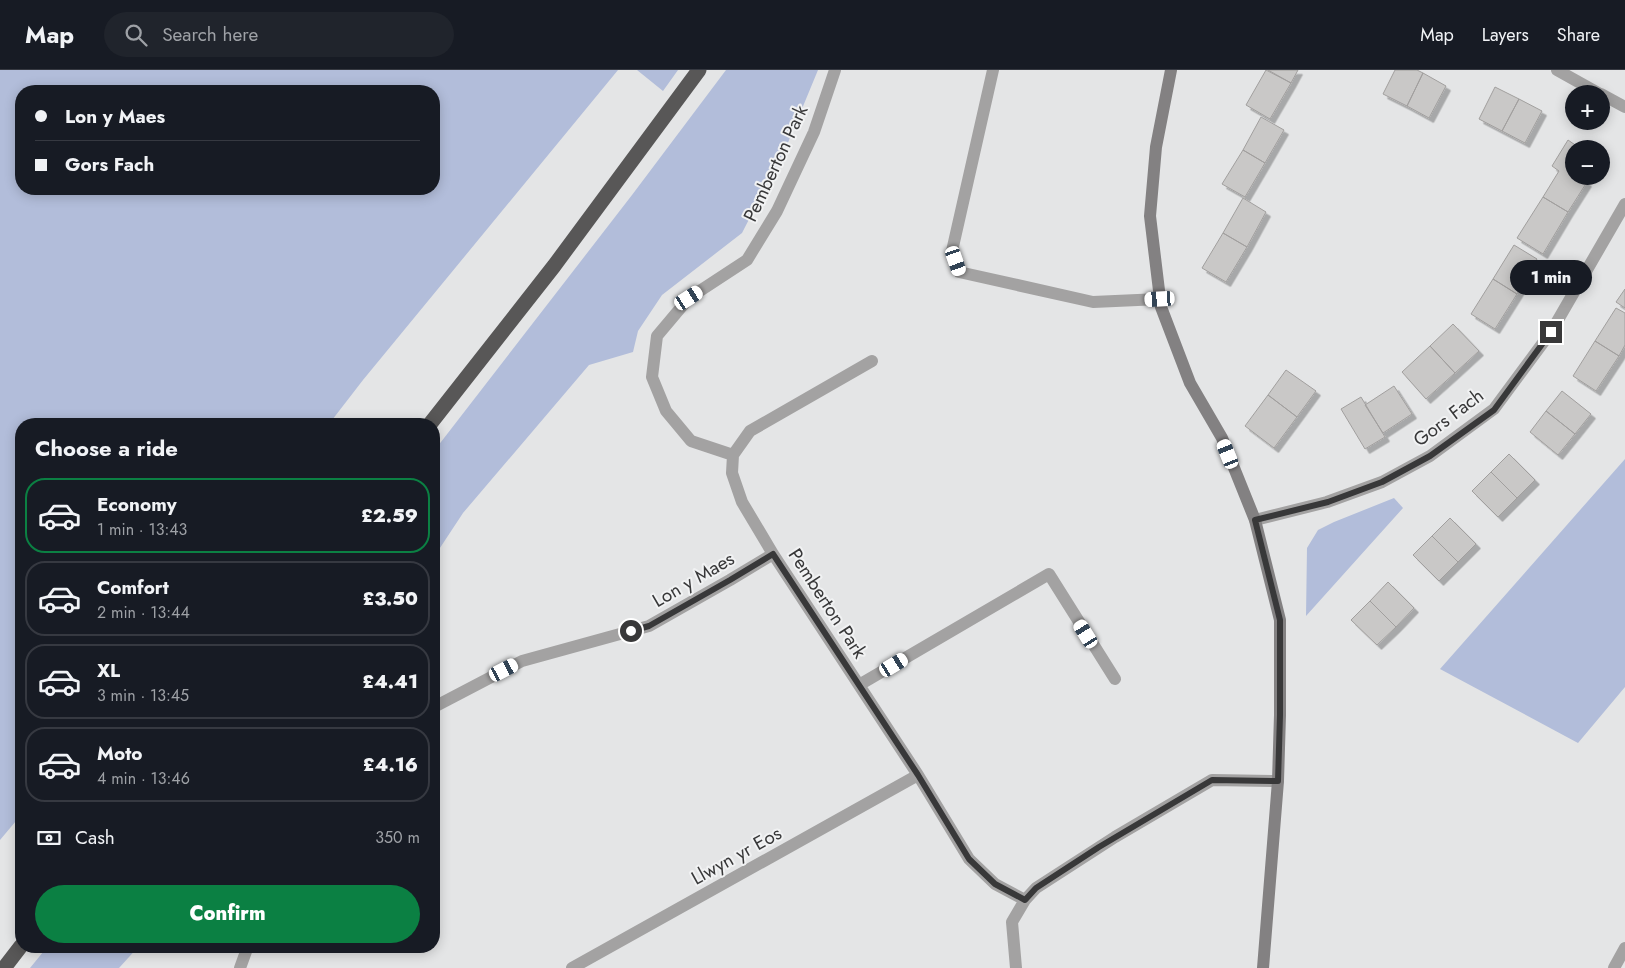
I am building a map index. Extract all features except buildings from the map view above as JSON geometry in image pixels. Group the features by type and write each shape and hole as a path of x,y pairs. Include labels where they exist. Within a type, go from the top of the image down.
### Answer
{"highway":[{"path":"435,418 554,266 699,70"},
{"path":"4,968 16,953"}],"main road":[{"path":"1171,70 1156,147 1150,216 1160,299 1190,383 1222,438 1255,520 1280,620 1278,781 1263,968"}],"street":[{"name":"Pemberton Park","path":"836,70 814,132 778,211 747,260 689,298 657,336 652,377 666,411 691,441 733,455 732,473 742,502 773,554 918,775 969,859 995,884 1025,900"},
{"path":"993,70 952,251 959,272 1092,302 1160,299"},
{"path":"1556,70 1584,85"},
{"path":"1610,99 1625,107"},
{"name":"Gors Fach","path":"1255,520 1328,502 1382,482 1430,456 1494,410 1551,332 1625,204"},
{"path":"733,455 750,431 872,361"},
{"name":"Lon y Maes","path":"440,704 522,661 649,626 773,554"},
{"path":"860,685 1048,574 1115,680"},
{"name":"Llwyn yr Eos","path":"572,968 918,775"},
{"path":"1016,968 1012,922 1025,900 1036,888 1099,847 1212,780 1278,781"},
{"path":"1614,968 1625,948"},
{"path":"240,968 245,953"}],"shaded area":[{"path":"0,70 618,70 334,418 15,418 15,822 0,840"},
{"path":"637,70 678,70 663,91"},
{"path":"726,70 818,70 787,145 742,233 662,295 638,331 633,352 589,365 463,513 440,548 440,443"},
{"path":"1625,459 1625,687 1578,743 1440,669"},
{"path":"1394,498 1403,508 1306,616 1307,548 1318,530"},
{"path":"42,953 133,953 119,968 30,968"}],"route":[{"path":"631,631 649,626 773,554 918,775 969,859 995,884 1025,900 1036,888 1099,847 1212,780 1278,781 1280,620 1255,520 1328,502 1382,482 1430,456 1494,410 1551,332"}]}
